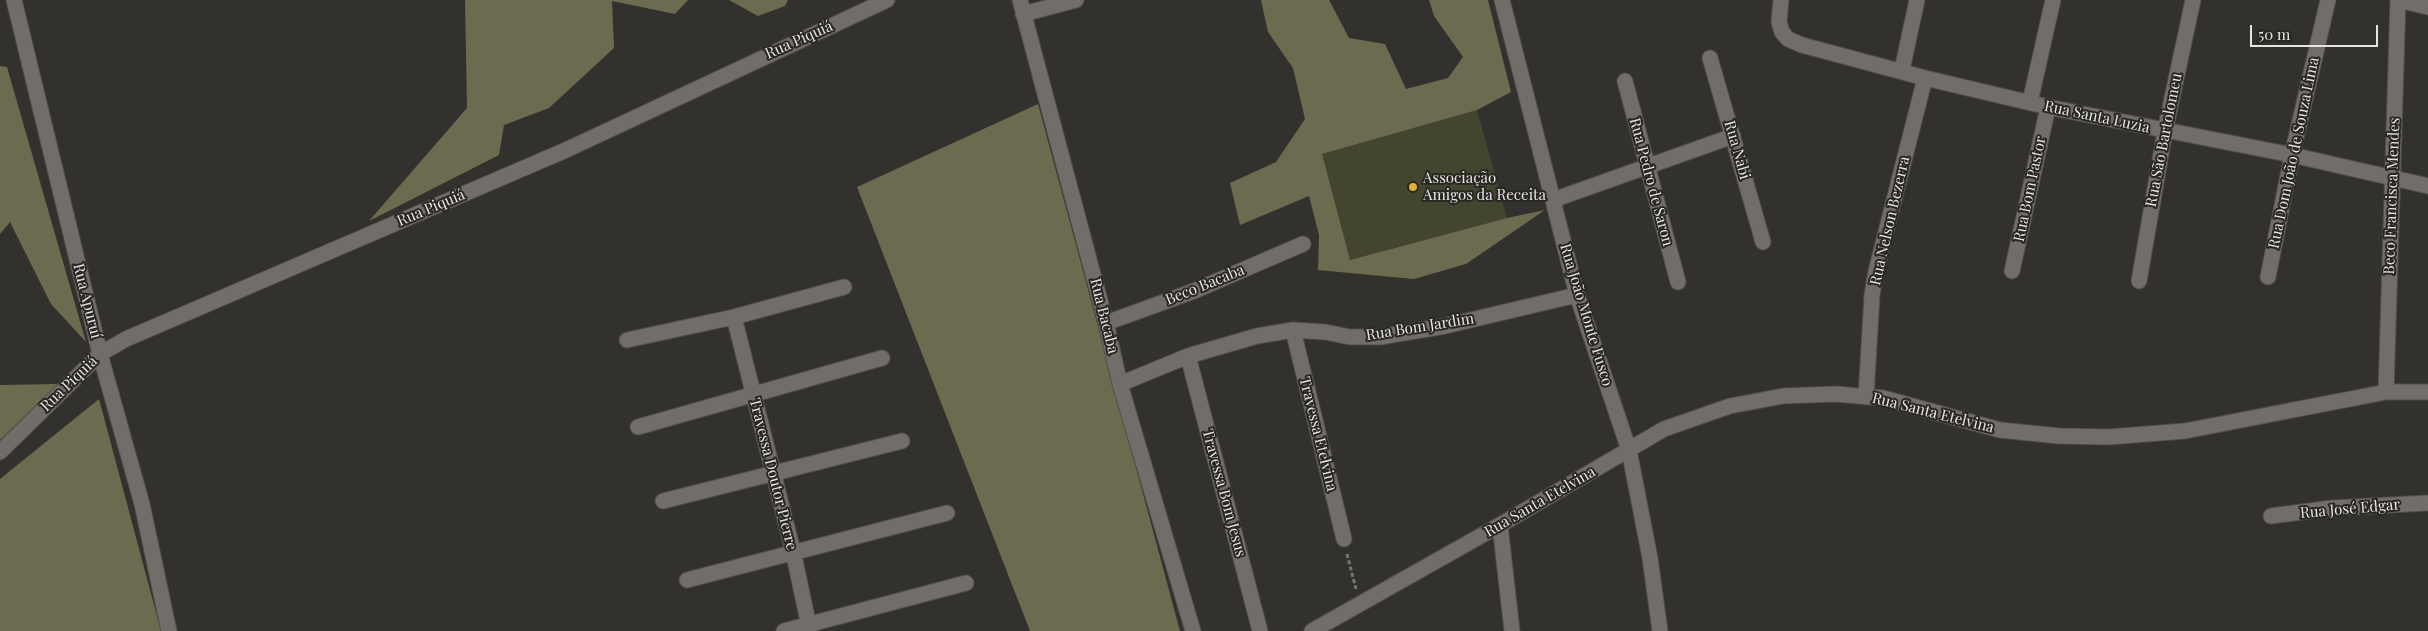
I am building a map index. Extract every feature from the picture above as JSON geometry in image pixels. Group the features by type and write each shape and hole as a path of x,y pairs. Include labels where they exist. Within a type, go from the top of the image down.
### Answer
{"street":[{"name":"Rua Apuruí","path":"14,0 100,354 142,504 169,631"},
{"name":"Rua Piquiá","path":"0,452 100,354 126,339 566,150 887,0"},
{"path":"1021,7 1076,0"},
{"name":"Rua João Monte Fusco","path":"1502,0 1577,295 1629,450 1650,558 1660,631"},
{"name":"Rua Santa Luzia","path":"1781,0 1779,22 1782,32 1788,39 1802,45 1902,70 1925,78 2048,107 2292,155 2428,186"},
{"path":"1902,70 1917,0"},
{"path":"2030,102 2053,0"},
{"name":"Rua São Bartolomeu","path":"2139,281 2165,131 2193,0"},
{"name":"Rua Dom João de Souza Lima","path":"2268,277 2292,155 2328,0"},
{"path":"2398,0 2428,7"},
{"name":"Beco Francisca Mendes","path":"2386,392 2398,0"},
{"name":"Rua Bacaba","path":"1021,7 1106,323 1120,384 1193,631"},
{"name":"Rua Nabi","path":"1710,58 1762,242"},
{"name":"Rua Nelson Bezerra","path":"1866,397 1872,295 1876,271 1925,78"},
{"name":"Rua Pedro de Saron","path":"1625,81 1678,282"},
{"name":"Rua Bom Pastor","path":"2012,271 2048,107"},
{"path":"1553,200 1733,136"},
{"name":"Beco Bacaba","path":"1106,323 1194,291 1303,244"},
{"path":"627,340 734,317 844,287"},
{"name":"Rua Bom Jardim","path":"1120,384 1188,356 1257,336 1292,330 1325,332 1350,337 1380,337 1445,326 1577,295"},
{"name":"Travessa Doutor Pierre","path":"734,317 793,551 809,628"},
{"name":"Travessa Etelvina","path":"1292,330 1344,539"},
{"name":"Travessa Bom Jesus","path":"1188,356 1260,631"},
{"path":"638,427 882,358"},
{"name":"Rua Santa Etelvina","path":"1312,631 1500,525 1664,428 1730,406 1783,396 1835,394 1883,398 2000,430 2059,436 2109,437 2185,431 2386,392 2428,392"},
{"path":"663,500 902,441"},
{"name":"Rua José Edgar","path":"2271,516 2332,508 2428,503"},
{"path":"687,580 793,551 947,513"},
{"path":"1500,525 1512,631"},
{"path":"784,631 809,628 966,583"}],"path":[{"path":"1344,539 1361,605"}],"green space":[{"path":"465,0 688,0 675,14 612,1 614,48 549,108 504,125 499,155 369,221 467,108"},
{"path":"729,0 788,0 785,6 758,16"},
{"path":"1261,0 1329,0 1349,38 1385,44 1406,89 1448,78 1463,57 1434,16 1429,0 1488,0 1511,92 1477,110 1322,154 1350,260 1507,218 1545,210 1466,264 1414,279 1318,270 1319,235 1309,196 1240,225 1230,183 1276,162 1305,119 1293,68 1268,32"},
{"path":"0,66 7,67 86,342 51,304 10,222 0,234"},
{"path":"1038,104 1180,631 1030,631 857,187"},
{"name":"Associação Amigos da Receita","path":"1477,110 1507,218 1350,260 1318,155"},
{"path":"59,384 0,440 0,385"},
{"path":"99,399 161,631 0,631 0,479"}],"place":[{"name":"Associação Amigos da Receita","path":"1413,187"}]}
